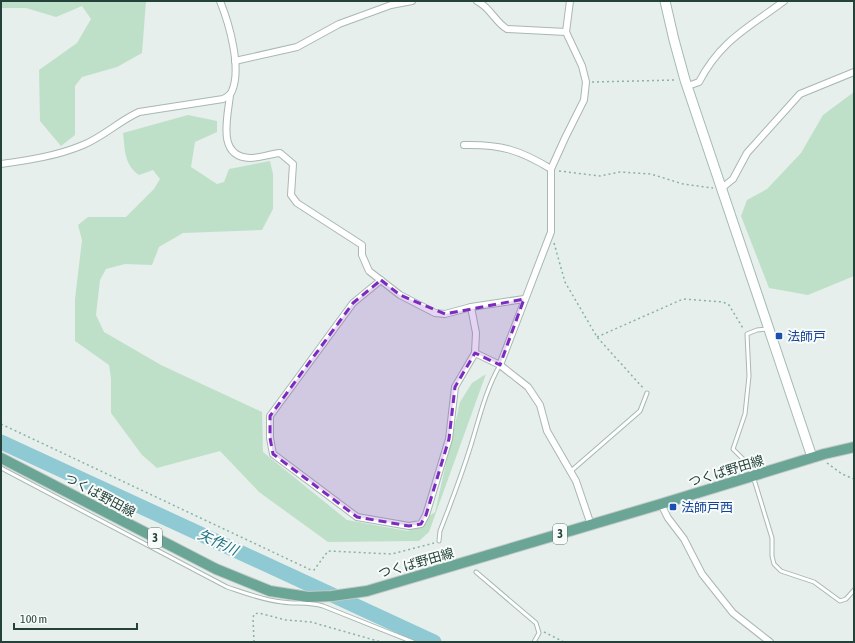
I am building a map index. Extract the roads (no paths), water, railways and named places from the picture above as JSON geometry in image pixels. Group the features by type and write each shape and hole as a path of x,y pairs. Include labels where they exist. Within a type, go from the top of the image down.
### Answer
{"main road":[{"name":"つくば野田線","path":"1,458 216,569 270,591 311,599 367,590 591,525 812,457 854,447"}],"street":[{"path":"220,1 227,20 235,61 236,77 230,94 225,139 229,149 242,157 252,158 280,153 293,164 291,195 297,203 362,244 362,255 369,270 400,296 435,313 445,314 470,307 524,299"},
{"path":"235,61 297,47 339,24 391,5 412,1"},
{"path":"477,1 483,4 500,25 507,29 566,32"},
{"path":"500,365 524,299 551,232 551,170 584,100 586,82 582,66 566,32 570,1"},
{"path":"666,1 674,40 686,83 812,457"},
{"path":"686,83 699,82 718,52 738,33 784,1"},
{"path":"722,188 733,179 747,153 800,94 854,72"},
{"path":"1,164 58,154 84,145 128,117 139,112 223,99 230,94"},
{"path":"464,145 508,148 528,155 551,170"},
{"path":"381,280 353,303 270,416 270,438 273,454 357,517 409,526 421,524 426,516 449,439 455,387 475,353 476,333 470,307"},
{"path":"475,353 500,365 528,387 540,405 547,431 570,471 591,525"},
{"path":"661,504 668,518 684,539 702,574 733,613 770,642"}],"lane":[{"path":"770,329 757,330 747,334 749,376 745,414 734,449 747,463 753,476 772,538 772,556 774,564 781,571 814,582 840,601 846,599 854,590"},
{"path":"439,541 440,531 462,474 482,409 495,374 500,365"},
{"path":"570,471 640,411 647,393"},
{"path":"1,468 227,587 258,597 282,602 311,599 323,606 413,642"},
{"path":"476,572 536,623 539,629 534,642"}],"waterway":[{"name":"矢作川","path":"1,442 434,642"}],"place":[{"name":"法師戸","path":"779,336"},
{"name":"法師戸西","path":"673,507"}]}
